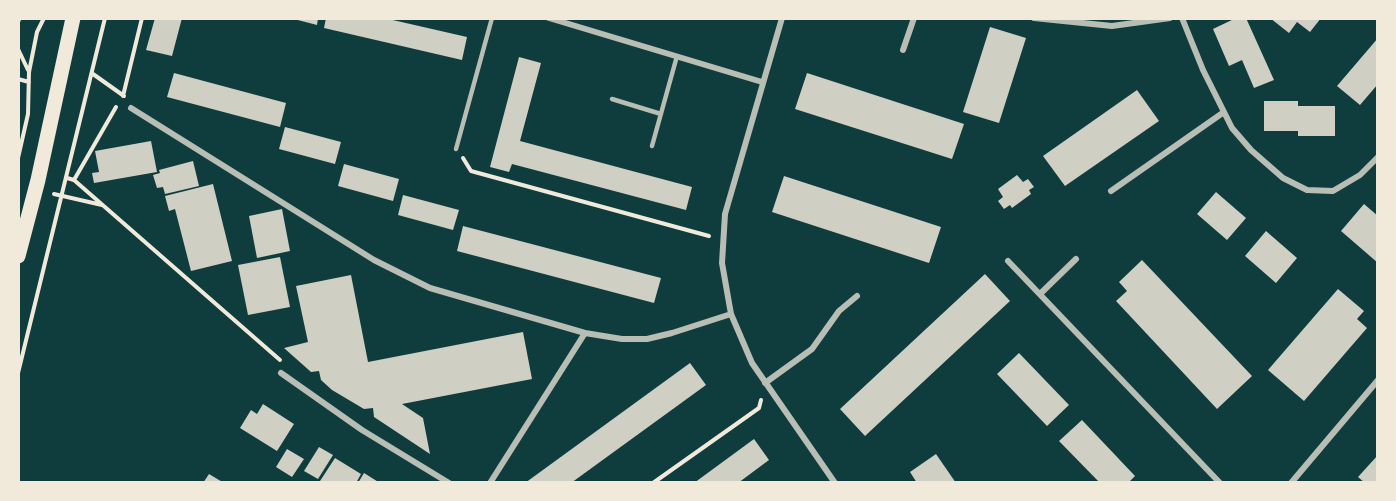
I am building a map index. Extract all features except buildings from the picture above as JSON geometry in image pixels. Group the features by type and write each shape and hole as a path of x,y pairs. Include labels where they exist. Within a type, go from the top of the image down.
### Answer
{"main road":[{"path":"18,256 36,190 73,18"}],"street":[{"path":"549,18 580,22 677,56 762,82"},
{"path":"782,18 731,188 722,240 722,263 731,314 741,340 765,383 835,483"},
{"path":"903,50 914,18"},
{"path":"1034,18 1102,26 1136,25 1170,18"},
{"path":"1182,18 1232,128 1251,150 1283,178 1307,190 1332,192 1345,187 1378,157"},
{"path":"131,108 374,260 411,280 458,297 585,333 622,339 647,339 731,314"},
{"path":"1111,191 1224,112"},
{"path":"1040,294 1076,259"},
{"path":"1008,261 1220,483"},
{"path":"765,383 812,349 839,311 857,296"},
{"path":"489,483 585,333"},
{"path":"281,373 362,430 449,483"},
{"path":"1291,483 1378,380"}],"lane":[{"path":"456,148 492,18"},
{"path":"652,146 677,56"},
{"path":"612,99 661,114"}],"path":[{"path":"18,158 28,114 29,72 37,32 44,18"},
{"path":"18,373 105,18"},
{"path":"74,180 123,94 142,18"},
{"path":"18,49 29,72"},
{"path":"93,74 123,94 131,108"},
{"path":"18,79 29,82"},
{"path":"456,148 471,171 722,240"},
{"path":"67,178 74,180 280,358 281,373"},
{"path":"36,190 103,205"},
{"path":"653,483 759,408 765,383"}]}
